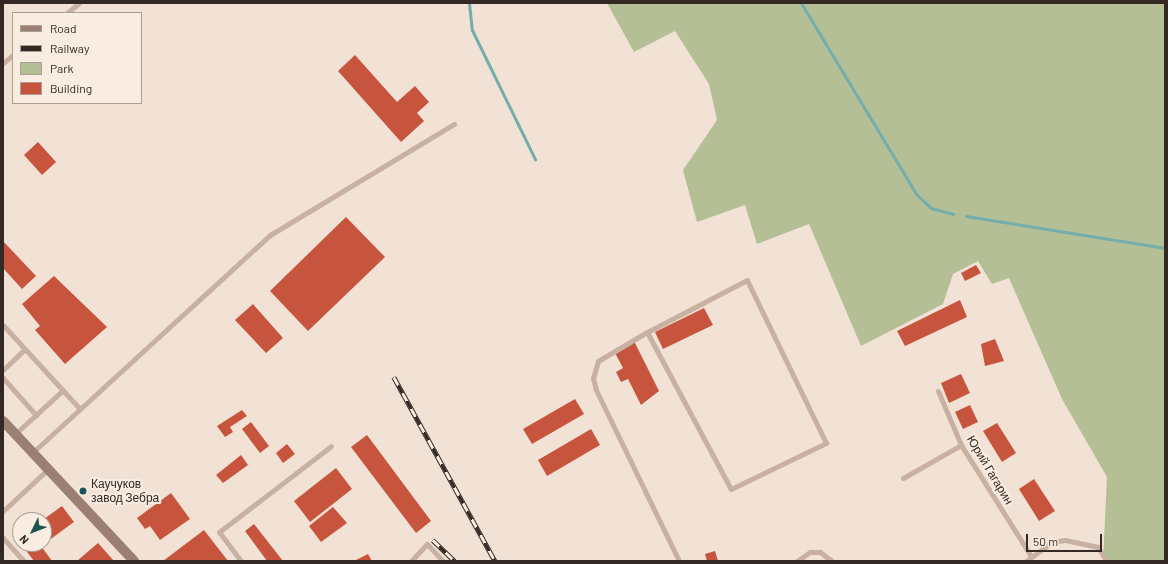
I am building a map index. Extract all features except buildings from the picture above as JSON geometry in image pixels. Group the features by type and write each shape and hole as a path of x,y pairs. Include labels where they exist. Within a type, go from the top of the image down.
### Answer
{"street":[{"path":"3,421 47,470 134,561"}],"lane":[{"path":"68,12 79,3"},
{"path":"3,63 12,56"},
{"path":"32,453 270,235 454,124"},
{"path":"647,332 731,489 826,444 747,280 647,332 598,361 593,378 679,561"},
{"path":"3,325 80,408"},
{"path":"3,370 25,349"},
{"path":"3,378 36,415"},
{"path":"15,434 63,390"},
{"name":"Юрий Гагарин","path":"938,391 961,444 1031,556"},
{"path":"902,478 961,444"},
{"path":"242,561 219,532 331,446"},
{"path":"3,511 47,470"},
{"path":"3,538 24,561"},
{"path":"1026,561 1052,542 1072,540 1098,547 1106,561"},
{"path":"411,561 427,544 443,561"},
{"path":"797,561 810,552 820,552 832,561"}],"green space":[{"path":"607,3 1165,3 1165,561 1103,561 1107,477 1062,399 1009,278 992,284 978,261 953,274 943,304 861,346 809,224 757,244 745,205 697,222 683,170 717,120 709,84 675,31 634,52"}],"waterway":[{"path":"469,3 472,30 535,159"},
{"path":"801,3 917,195 931,208 953,214"},
{"path":"966,216 1165,248"}],"railway":[{"path":"394,377 495,561"},
{"path":"433,540 455,561"}],"place":[{"name":"Каучуков завод Зебра","path":"83,491"}]}
